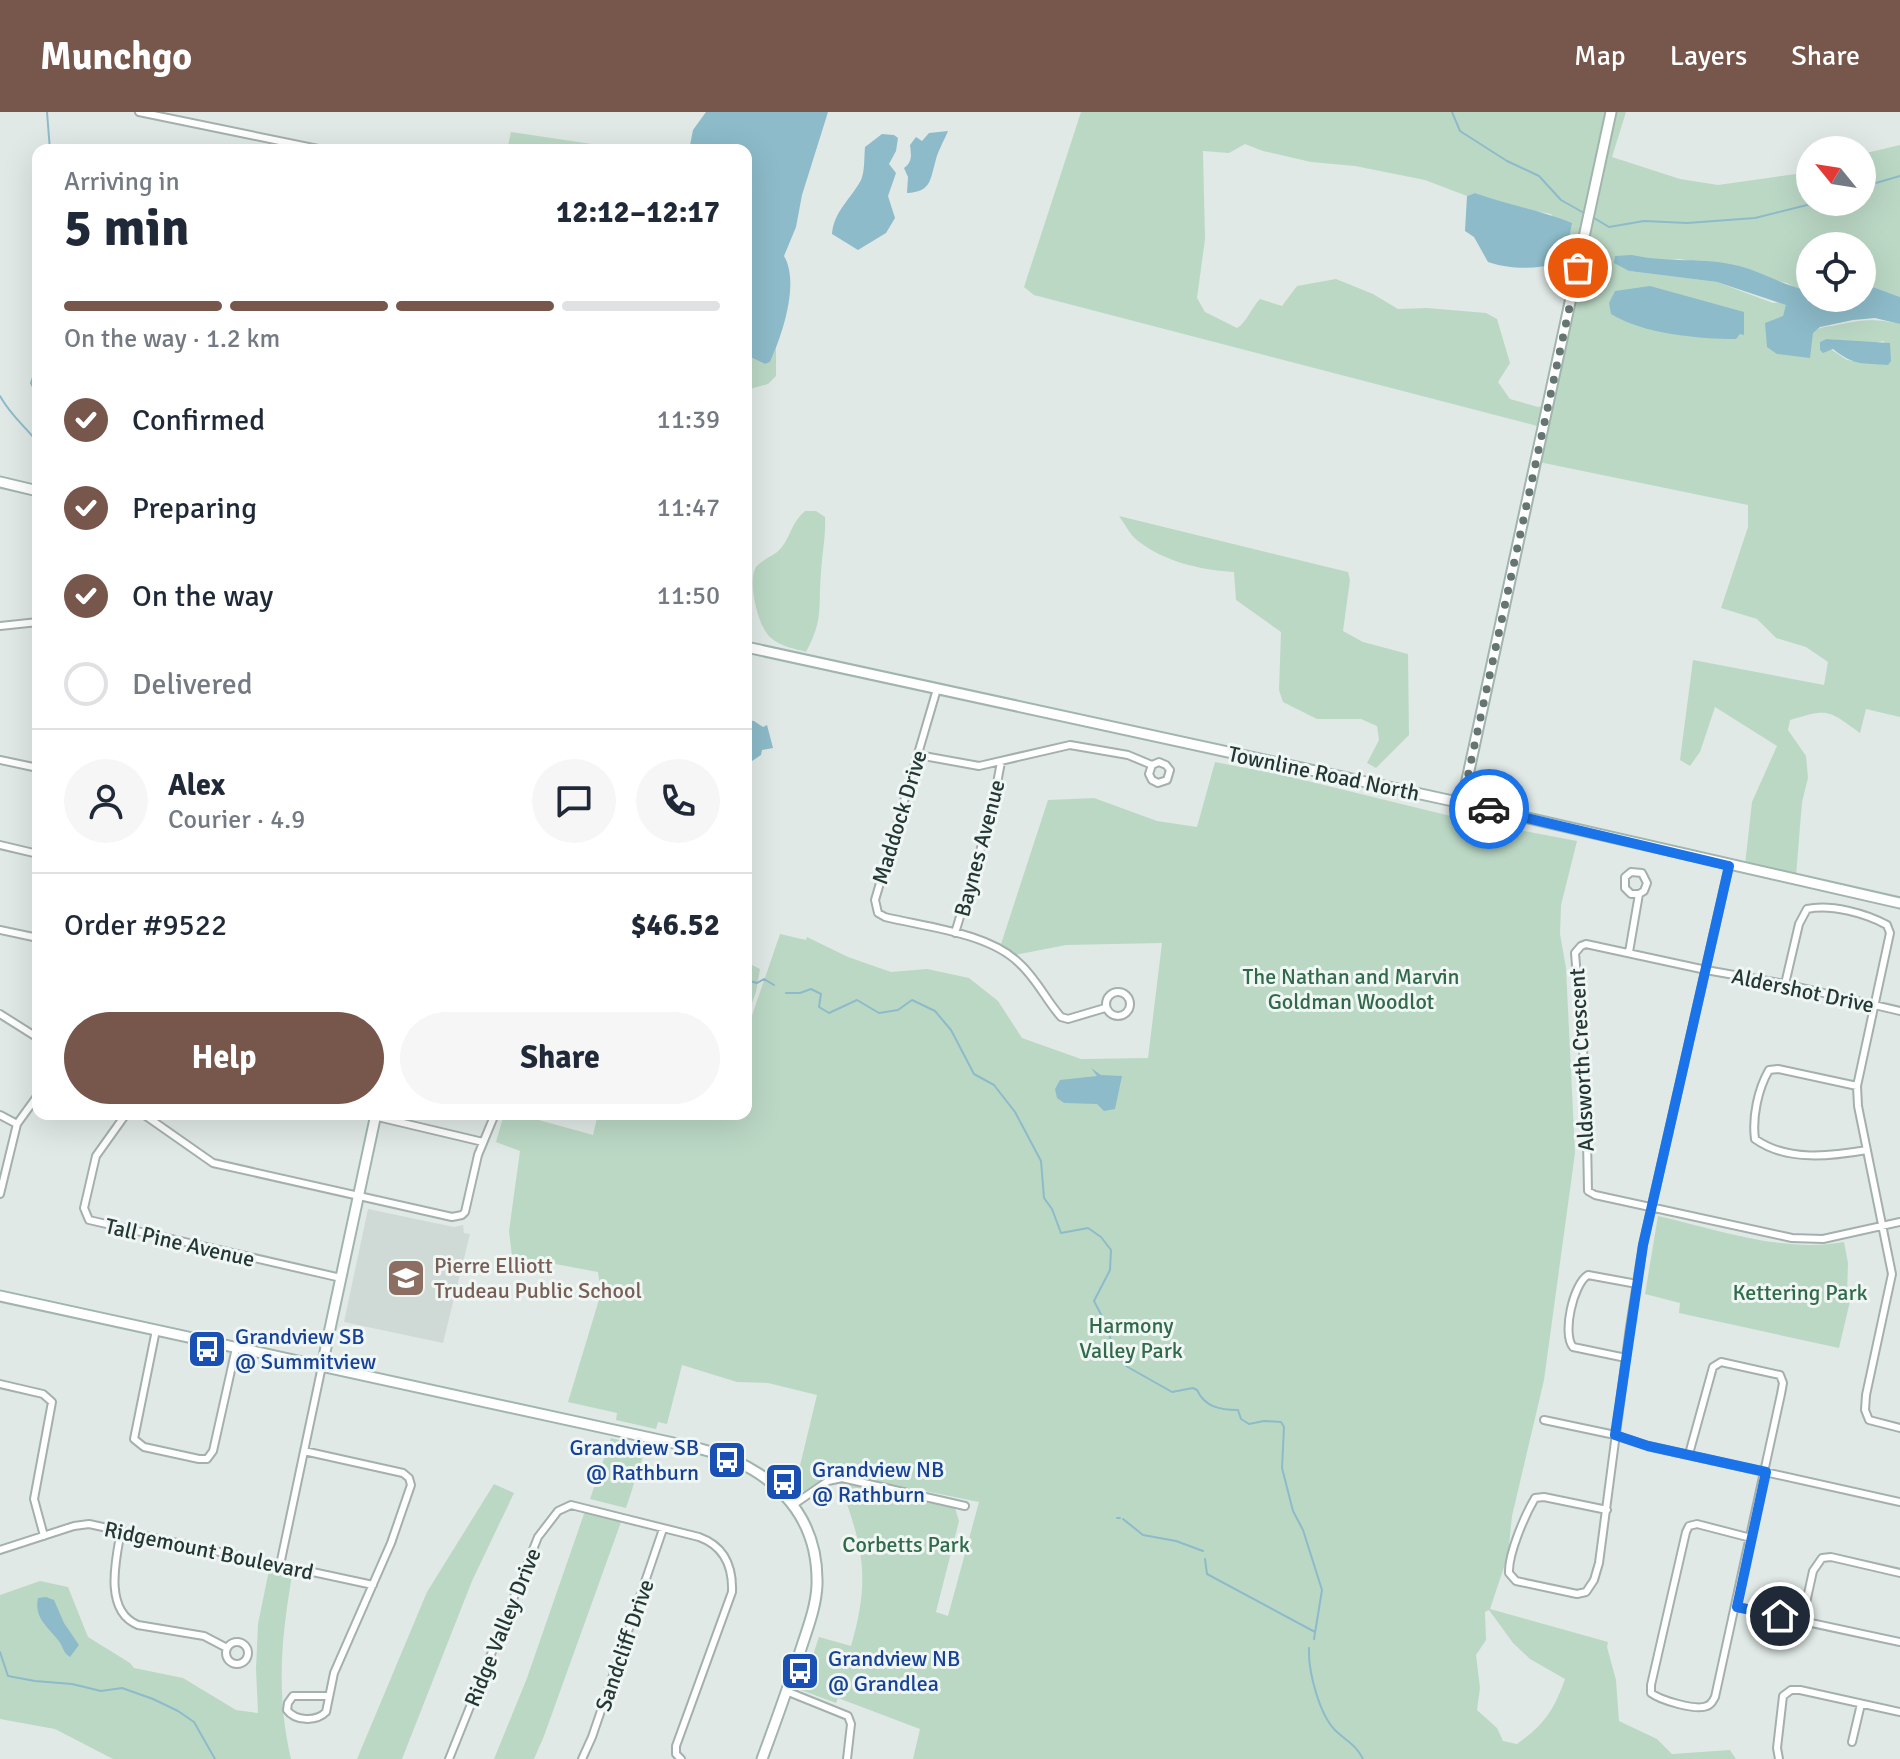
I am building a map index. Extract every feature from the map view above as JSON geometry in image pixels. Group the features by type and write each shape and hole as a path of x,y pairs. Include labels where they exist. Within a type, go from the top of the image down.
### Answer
{"street":[{"path":"139,112 294,144"},
{"path":"1462,803 1611,112"},
{"path":"0,482 32,490"},
{"path":"0,626 32,623"},
{"name":"Townline Road North","path":"752,648 1462,803 1900,903"},
{"name":"Maddock Drive","path":"937,689 875,907 885,917 955,933"},
{"path":"918,755 979,766 1070,745 1128,755 1152,765"},
{"path":"0,760 32,767"},
{"name":"Baynes Avenue","path":"955,933 991,815 1001,762"},
{"path":"0,845 32,853"},
{"path":"1607,1510 1544,1497 1535,1498 1509,1573 1516,1581 1577,1594 1586,1592 1594,1580 1599,1563 1607,1510 1626,1358 1651,1207 1729,866"},
{"path":"1629,952 1639,894"},
{"path":"1785,984 1799,924 1807,909 1840,910 1887,925 1890,933 1857,1086 1858,1106 1892,1274 1865,1410 1869,1420 1900,1428"},
{"path":"0,930 32,937"},
{"path":"955,933 990,943 1010,955 1022,965 1061,1017 1068,1019 1105,1008"},
{"name":"Aldsworth Crescent","path":"1651,1207 1588,1191 1586,1087 1575,953 1586,944 1706,970"},
{"name":"Aldershot Drive","path":"1706,970 1785,984 1900,1011"},
{"path":"0,1014 32,1034"},
{"path":"1857,1086 1778,1069 1769,1070 1761,1086 1755,1139 1773,1147 1819,1156 1867,1150"},
{"path":"0,1194 17,1124 32,1103"},
{"path":"0,1115 17,1124"},
{"name":"Tall Pine Avenue","path":"122,1120 96,1156 84,1208 89,1220 341,1278"},
{"path":"151,1120 210,1162 452,1217 462,1215 466,1208 483,1142 492,1120"},
{"path":"280,1565 375,1120"},
{"path":"396,1120 483,1142"},
{"path":"1651,1207 1792,1238 1823,1239 1900,1222"},
{"path":"1626,1358 1573,1347 1568,1334 1576,1288 1583,1278 1595,1276 1637,1284"},
{"path":"0,1296 727,1456 760,1472 793,1505 812,1543 817,1585 812,1616 762,1759"},
{"path":"156,1330 134,1439 144,1447 186,1457 202,1460 212,1453 236,1348"},
{"path":"1689,1454 1713,1367 1721,1362 1780,1375 1783,1383 1766,1472 1715,1697 1711,1704 1703,1708 1659,1699 1651,1693 1651,1685 1689,1526 1697,1524 1751,1538"},
{"path":"0,1384 46,1395 52,1402 34,1499 44,1536"},
{"path":"1544,1420 1900,1502"},
{"path":"304,1451 400,1472 409,1478 411,1488 334,1673 327,1696 327,1710 320,1718 295,1718 287,1710 288,1703 295,1696 327,1696"},
{"path":"793,1505 828,1481 842,1478 965,1506"},
{"name":"Ridge Valley Drive","path":"449,1759 538,1537 558,1511 571,1505 710,1541 728,1563 733,1577 732,1592 676,1746 676,1754 681,1759"},
{"name":"Ridgemount Boulevard","path":"0,1550 85,1524 373,1585"},
{"name":"Sandcliff Drive","path":"582,1759 663,1529"},
{"path":"121,1531 113,1581 119,1603 130,1621 204,1636 227,1648"},
{"path":"1802,1621 1813,1571 1822,1558 1831,1557 1900,1573"},
{"path":"1737,1607 1900,1642"},
{"path":"1779,1759 1777,1748 1783,1696 1791,1690 1900,1712"},
{"path":"786,1691 848,1716 851,1724 847,1759"},
{"path":"1852,1742 1861,1704"}],"shaded area":[{"name":"Pierre Elliott Trudeau Public School","path":"368,1209 454,1227 463,1225 464,1233 470,1234 443,1343 344,1322"}],"green space":[{"path":"1081,112 1626,112 1612,157 1680,179 1718,185 1796,174 1796,216 1876,216 1876,151 1900,145 1900,297 1876,288 1876,232 1796,232 1796,288 1787,283 1680,259 1616,256 1629,271 1717,282 1773,303 1781,302 1787,305 1783,316 1813,332 1824,327 1861,321 1900,324 1900,717 1866,709 1860,733 1828,713 1790,720 1788,730 1806,756 1808,778 1802,802 1796,876 1745,865 1752,802 1777,746 1715,707 1700,752 1690,766 1680,760 1693,660 1824,685 1828,662 1806,647 1776,638 1757,619 1721,608 1748,527 1748,505 1539,462 1545,428 1034,295 1024,287","holes":["1245,144 1263,151 1425,180 1467,196 1475,193 1514,207 1551,214 1568,244 1563,253 1576,262 1550,405 1538,407 1510,399 1498,382 1510,363 1497,319 1486,313 1398,309 1373,294 1336,279 1297,286 1282,306 1260,299 1237,328 1205,312 1197,298 1205,239 1203,151 1229,153","1826,339 1872,343 1884,341 1888,365 1847,360 1820,342"]},
{"path":"511,132 592,144 508,144"},
{"path":"776,348 776,376 768,384 752,388 752,358 765,364 770,362"},
{"path":"805,511 816,511 825,517 818,621 806,652 779,643 766,633 753,593 756,567 781,548"},
{"path":"1119,516 1348,572 1350,580 1343,631 1363,642 1408,654 1409,735 1376,768 1367,763 1379,740 1377,726 1361,719 1317,719 1283,702 1279,690 1281,632 1236,600 1234,572 1172,560 1135,539"},
{"path":"1215,762 1287,776 1471,821 1577,841 1561,905 1560,934 1566,968 1575,1153 1544,1380 1512,1516 1508,1555 1490,1609 1608,1642 1616,1680 1619,1721 1657,1739 1672,1754 1730,1750 1736,1759 913,1759 920,1729 838,1698 836,1703 801,1690 819,1637 851,1646 857,1622 862,1562 854,1525 839,1482 955,1508 959,1521 936,1612 948,1616 979,1502 841,1474 824,1478 805,1492 796,1482 817,1395 768,1383 737,1382 682,1365 667,1424 658,1422 656,1429 616,1420 617,1413 568,1402 601,1293 598,1272 512,1256 509,1231 520,1151 496,1142 503,1120 539,1120 593,1135 597,1120 752,1120 752,1016 780,934 806,940 807,937 848,957 891,972 927,969 969,978 998,1001 1022,1038 1081,1059 1148,1058 1162,943 1066,945 1015,955 1001,944 1048,800 1094,798 1157,821 1197,827","holes":["1489,1610 1513,1643 1530,1659 1565,1679 1557,1700 1534,1730 1517,1744 1503,1741 1497,1728 1477,1710 1480,1688 1476,1655 1486,1640 1485,1612"]},
{"path":"752,965 760,969 752,1003"},
{"name":"Kettering Park","path":"1658,1216 1774,1242 1821,1245 1844,1242 1848,1263 1847,1296 1851,1297 1839,1348 1679,1313 1680,1303 1645,1294"},
{"path":"611,1438 646,1447 626,1508 590,1499"},
{"path":"494,1484 514,1493 472,1581 402,1759 357,1759 427,1592"},
{"path":"585,1511 621,1522 544,1736 534,1759 494,1759 527,1678"},
{"path":"269,1570 292,1575 282,1667 283,1712 291,1759 113,1759 55,1729 0,1719 0,1595 40,1581 68,1587 88,1637 134,1668 183,1678 236,1710 258,1713 258,1624"}],"water":[{"path":"706,112 828,112 802,195 796,227 784,256 790,280 788,309 770,362 765,364 752,358 752,144 690,144 693,130"},
{"path":"948,131 928,184 921,190 907,193 908,177 904,168 910,160 910,145 916,137 922,141 929,133"},
{"path":"882,134 898,138 889,164 896,173 888,196 895,218 886,233 858,250 832,234 833,226 861,180 865,147"},
{"path":"1475,193 1572,223 1568,244 1558,263 1523,268 1488,262 1474,237 1465,231 1467,196"},
{"path":"1615,256 1739,266 1796,287 1796,312 1876,312 1876,288 1900,297 1900,324 1875,318 1820,327 1813,333 1810,358 1777,354 1767,347 1765,323 1783,316 1786,305 1717,282 1629,271 1614,263"},
{"path":"1650,286 1744,312 1744,335 1740,334 1736,339 1672,334 1639,326 1611,314 1609,303 1615,291"},
{"path":"1826,339 1890,343 1891,361 1888,365 1865,364 1833,349 1823,353 1820,342"},
{"path":"752,721 763,727 767,725 773,748 762,750 761,755 752,761"},
{"path":"1091,1068 1101,1075 1122,1076 1115,1109 1104,1111 1097,1104 1064,1103 1057,1098 1055,1089 1060,1080 1097,1076"},
{"path":"38,1598 54,1600 64,1623 79,1645 70,1657 38,1611"}],"waterway":[{"path":"47,112 50,144"},
{"path":"1452,112 1460,131 1507,161 1539,176 1561,200 1584,213"},
{"path":"1876,183 1900,176"},
{"path":"1594,218 1609,227 1644,221 1687,223 1755,218 1796,208"},
{"path":"32,380 32,385"},
{"path":"0,396 32,436"},
{"path":"752,982 757,983 764,979 774,985"},
{"path":"786,993 811,989 821,994 819,1007 829,1013 857,1000 879,1013 898,1010 912,1000 935,1011 951,1030 974,1074 994,1085 1015,1112 1041,1161 1044,1198 1061,1233 1088,1228 1101,1237 1111,1250 1110,1270 1094,1301 1106,1324 1114,1350 1126,1366 1172,1392 1193,1388 1214,1406 1238,1410 1241,1419 1249,1424 1281,1422 1284,1427 1282,1468 1293,1511 1303,1530 1322,1590 1314,1639"},
{"path":"1123,1519 1143,1535 1176,1541 1203,1551"},
{"path":"1205,1559 1207,1574 1315,1632"},
{"path":"1309,1648 1310,1668 1325,1715 1363,1759"},
{"path":"0,1652 8,1676 101,1691 122,1688 178,1711 194,1722 215,1759"}],"way so far":[{"path":"1489,809 1462,803 1578,268"}],"place":[{"name":"Pierre Elliott Trudeau Public School","path":"406,1278"},
{"name":"Grandview SB @ Summitview","path":"207,1349"},
{"name":"Grandview SB @ Rathburn","path":"727,1460"},
{"name":"Grandview NB @ Rathburn","path":"784,1482"},
{"name":"Grandview NB @ Grandlea","path":"800,1671"}],"route":[{"path":"1489,809 1729,866 1643,1245 1615,1435 1648,1446 1766,1472 1737,1607 1780,1616"}],"park label":[{"name":"The Nathan and Marvin Goldman Woodlot","path":"1351,988"},
{"name":"Harmony Valley Park","path":"1131,1338"},
{"name":"Corbetts Park","path":"906,1544"}]}
